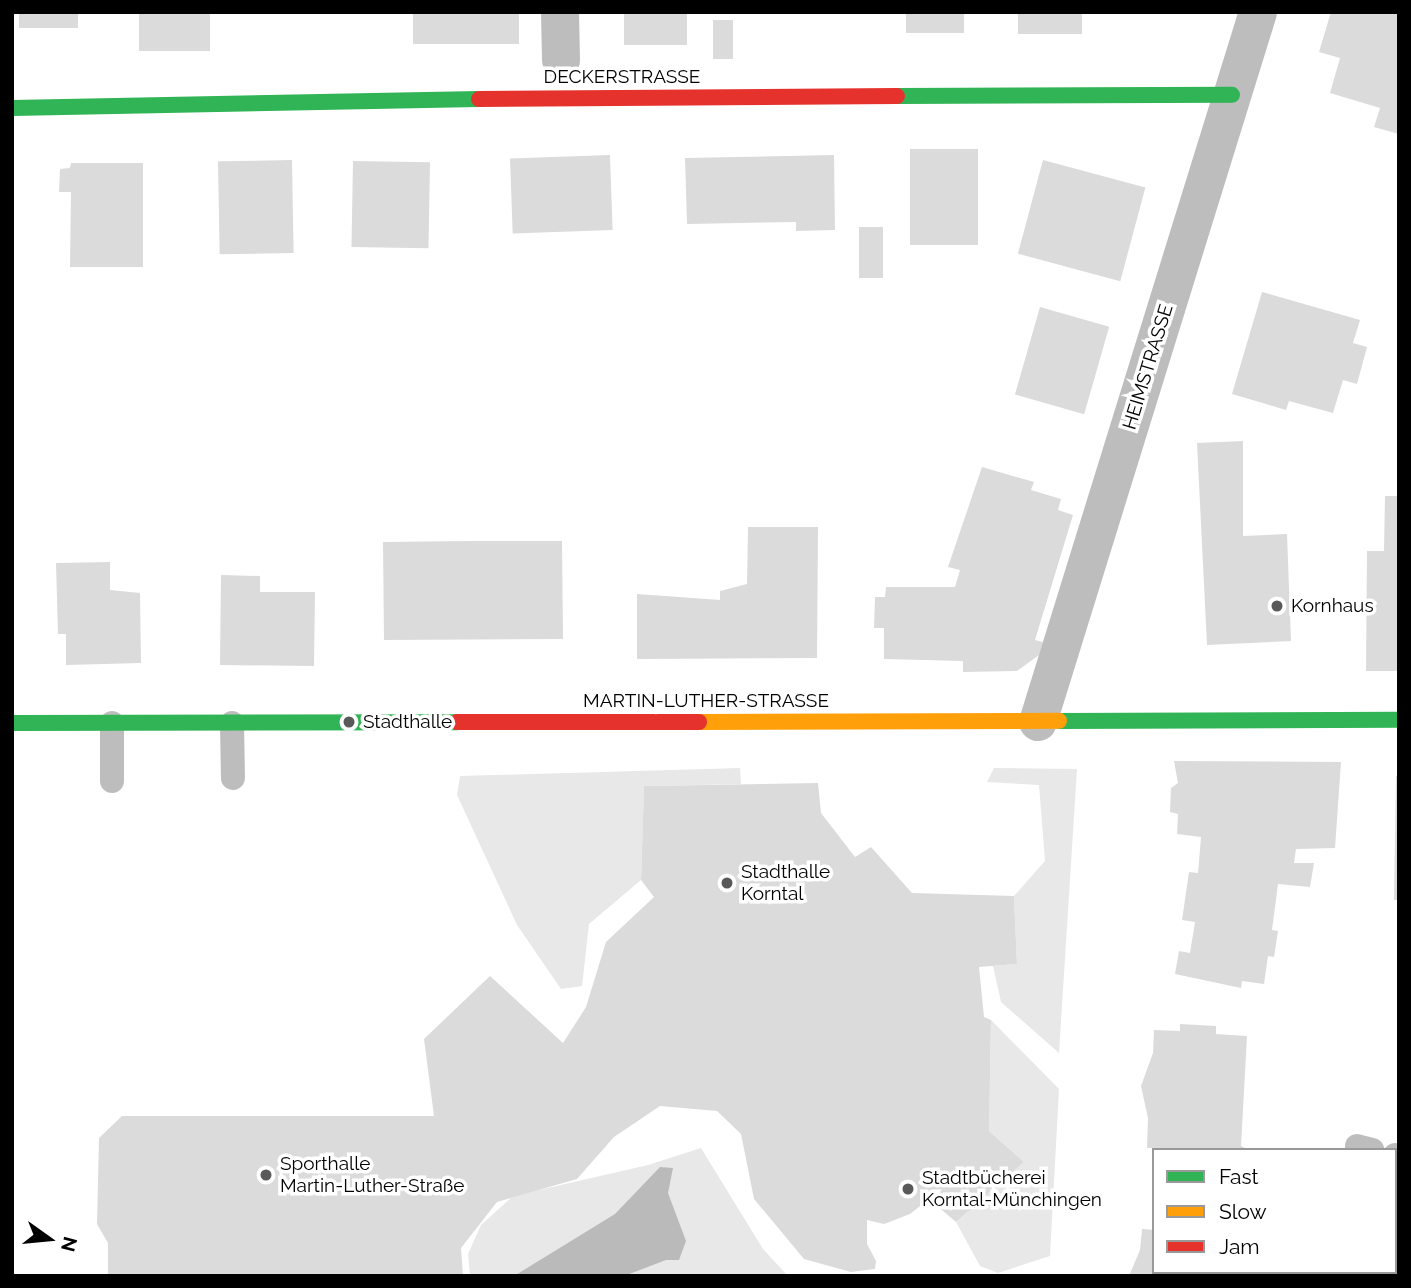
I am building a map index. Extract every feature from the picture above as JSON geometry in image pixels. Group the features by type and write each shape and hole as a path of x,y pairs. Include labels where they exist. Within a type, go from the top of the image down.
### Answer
{"street":[{"path":"560,12 561,60"},
{"name":"HEIMSTRASSE","path":"1038,722 1258,12"},
{"name":"DECKERSTRASSE","path":"12,108 573,97 1232,95"},
{"name":"MARTIN-LUTHER-STRASSE","path":"12,723 1399,720"}],"lane":[{"path":"112,723 112,781"},
{"path":"232,723 233,778"}],"shaded area":[{"path":"740,768 741,784 644,786 641,880 589,924 582,986 561,989 517,925 457,795 460,776"},
{"path":"994,768 1077,769 1059,1053 1001,1002 993,966 1017,964 1014,896 1045,861 1039,785 987,782"},
{"path":"991,1020 1059,1089 1050,1256 998,1273 980,1266 956,1222 1024,1162 989,1131"},
{"path":"701,1148 763,1249 788,1276 470,1276 468,1254 481,1225 513,1196 648,1165"},
{"path":"660,1167 673,1168 668,1193 686,1241 679,1260 666,1260 624,1276 514,1276 615,1214"}],"building":[{"path":"19,12 78,12 78,28 19,28"},
{"path":"139,12 210,12 210,51 139,51"},
{"path":"413,12 519,12 519,44 413,44"},
{"path":"624,12 687,12 687,45 624,45"},
{"path":"906,12 964,12 964,33 906,33"},
{"path":"1018,12 1082,12 1082,34 1018,34"},
{"path":"1331,12 1399,12 1399,134 1374,127 1380,108 1330,93 1340,58 1319,52"},
{"path":"713,20 733,20 733,59 713,59"},
{"path":"910,149 978,149 978,245 910,245"},
{"path":"610,155 613,230 513,233 510,158"},
{"path":"834,155 835,230 796,231 796,222 687,224 685,158"},
{"path":"292,160 294,253 220,254 218,161"},
{"path":"1043,160 1145,187 1120,281 1018,254"},
{"path":"353,161 430,162 428,248 351,247"},
{"path":"71,163 143,163 143,267 70,267 71,192 59,192 60,169 70,168"},
{"path":"859,227 883,227 883,278 859,278"},
{"path":"1262,292 1360,320 1353,343 1367,347 1357,384 1343,380 1333,413 1289,401 1286,410 1232,394"},
{"path":"1040,307 1109,327 1084,414 1015,394"},
{"path":"1243,441 1243,536 1287,534 1291,641 1207,645 1197,443"},
{"path":"982,467 1034,482 1031,490 1061,499 1058,510 1073,515 1035,640 1043,642 1039,655 1017,671 963,672 963,661 884,659 884,628 874,628 875,597 885,597 886,587 955,587 960,570 948,567"},
{"path":"1385,496 1399,496 1399,671 1366,671 1367,551 1384,551"},
{"path":"748,527 818,527 817,658 637,659 637,594 720,600 720,591 747,584"},
{"path":"562,541 563,639 384,640 383,542"},
{"path":"110,562 110,590 140,593 141,663 66,665 66,634 58,634 56,563"},
{"path":"221,575 260,576 260,592 315,592 314,666 220,665"},
{"path":"1174,761 1341,762 1335,848 1296,849 1294,863 1314,863 1310,887 1278,884 1272,930 1278,931 1274,957 1268,956 1264,984 1242,981 1241,988 1175,974 1179,951 1190,953 1195,922 1182,920 1189,872 1198,873 1201,837 1177,834 1178,814 1170,812 1171,788 1178,783"},
{"path":"1396,776 1399,776 1399,900 1394,900"},
{"path":"818,783 821,813 855,857 871,847 912,893 1014,896 1017,964 979,967 984,1017 991,1020 989,1131 1024,1162 956,1222 929,1199 910,1214 884,1224 867,1220 867,1244 876,1261 875,1269 851,1272 804,1259 754,1199 741,1134 717,1111 660,1106 614,1137 577,1179 497,1202 461,1248 463,1276 108,1276 108,1243 97,1224 99,1138 122,1116 434,1116 424,1039 490,976 563,1043 586,1007 606,942 654,897 641,880 644,786"},
{"path":"1180,1024 1216,1026 1216,1034 1247,1036 1241,1146 1245,1148 1147,1148 1148,1118 1141,1086 1153,1053 1154,1030 1180,1031"},
{"path":"1142,1229 1152,1230 1152,1274 1233,1276 1129,1276 1140,1250"},
{"path":"1397,1266 1399,1276 1342,1274 1397,1274"}],"traffic: fast":[{"path":"897,96 1232,95"},
{"path":"12,108 479,99"},
{"path":"1059,721 1399,720"},
{"path":"12,723 457,722"}],"traffic: slow":[{"path":"699,722 1059,721"}],"traffic: jam":[{"path":"479,99 897,96"},
{"path":"457,722 699,722"}],"place":[{"name":"Kornhaus","path":"1277,606"},
{"name":"Stadthalle","path":"349,722"},
{"name":"Stadthalle Korntal","path":"727,883"},
{"name":"Sporthalle Martin-Luther-Straße","path":"266,1175"},
{"name":"Stadtbücherei Korntal-Münchingen","path":"908,1189"}]}
